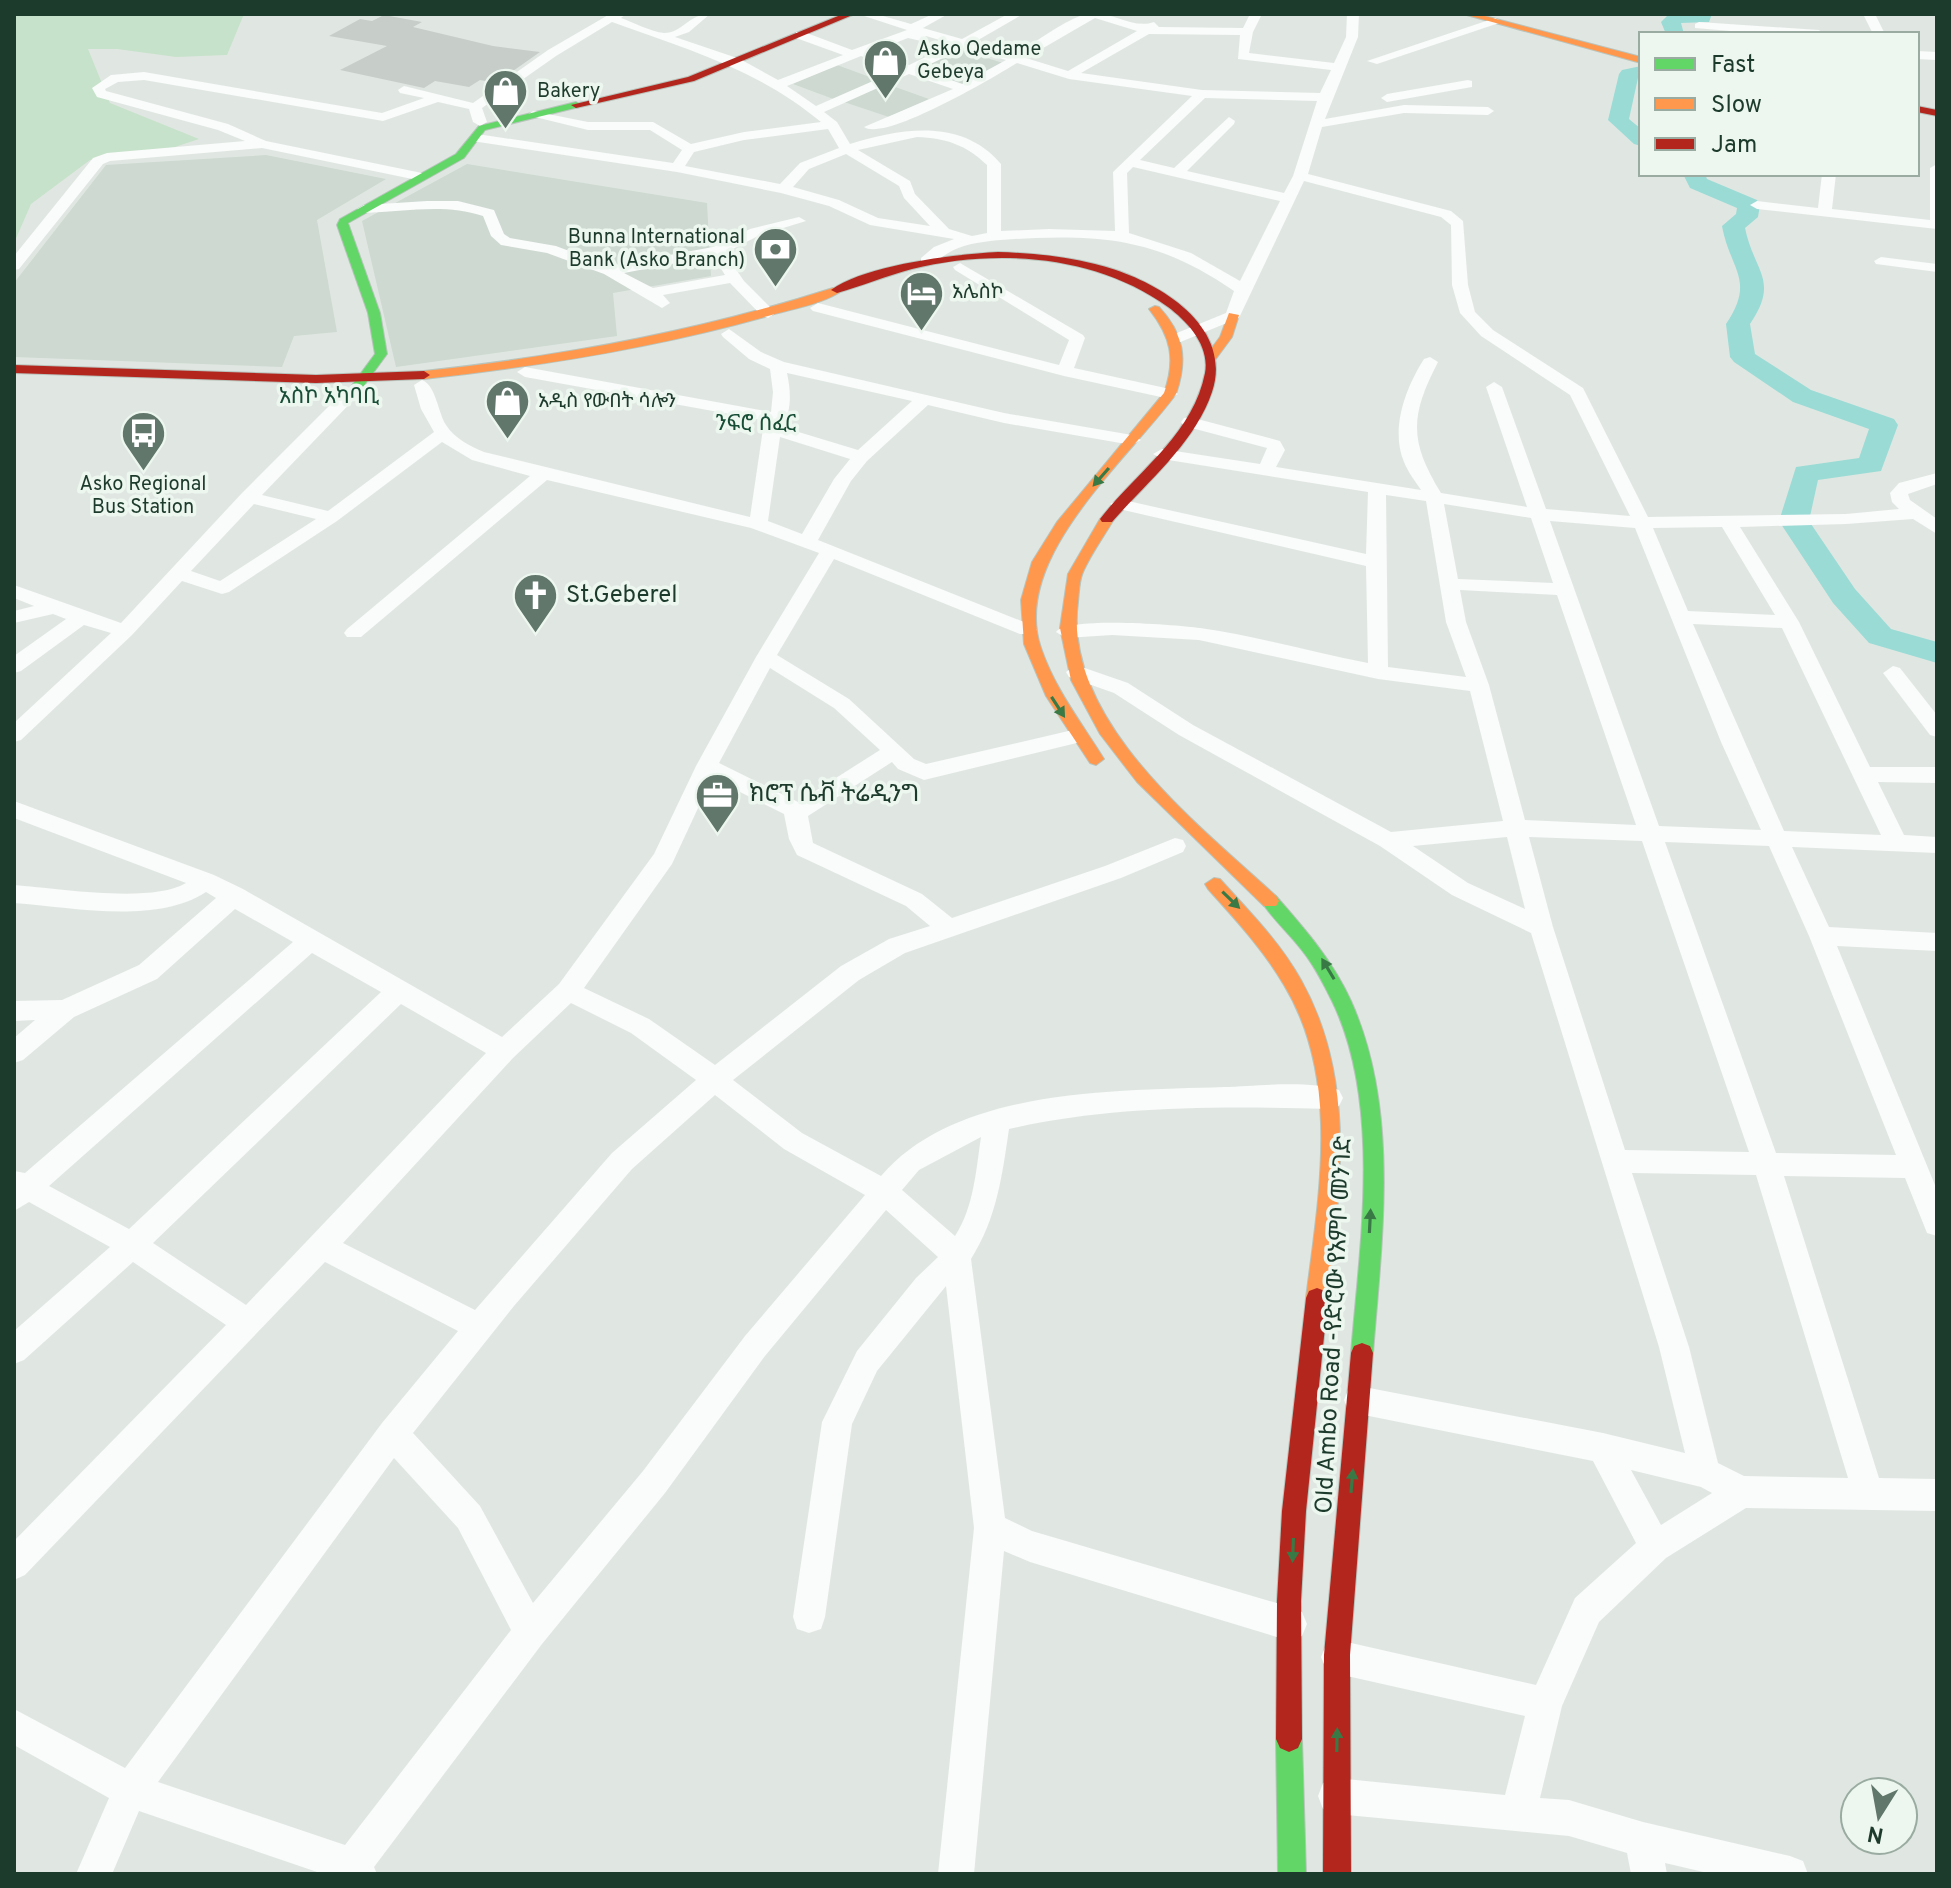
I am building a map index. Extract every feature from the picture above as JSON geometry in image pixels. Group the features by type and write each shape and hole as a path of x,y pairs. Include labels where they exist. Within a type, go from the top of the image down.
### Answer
{"main road":[{"path":"359,386 381,354 374,313 342,225 364,209 460,156 480,133 533,115 674,84 851,14"},
{"path":"1467,14 1639,59"},
{"path":"14,369 311,378 359,386 610,347 768,313 926,261 996,255 1058,261 1110,273 1203,317 1226,337 1211,357"},
{"path":"14,383 422,385 525,372 729,334 818,308 914,273 960,267 1023,267 1074,274 1143,301 1203,317"},
{"path":"1203,317 1211,357"},
{"path":"1109,774 1077,736 1049,695 1030,650 1027,630 1029,592 1044,548 1070,512 1170,394 1203,317"},
{"path":"311,378 381,354 403,367 441,372"},
{"name":"Old Ambo Road -የድሮው የአምቦ መንገድ","path":"1211,357 1212,372 1202,405 1094,530 1069,588 1066,632 1076,672 1098,721 1175,811 1263,894 1320,956 1351,1015 1364,1055 1373,1167 1359,1400 1338,1657 1337,1874"},
{"name":"Old Ambo Road -የድሮው የአምቦ መንገድ","path":"1181,851 1247,915 1284,967 1312,1018 1325,1057 1330,1098 1333,1126 1331,1164 1294,1511 1290,1624 1292,1874"}],"street":[{"path":"665,36 685,30 704,14"},
{"path":"864,14 913,28 1007,63 1145,88 1321,111 1488,111"},
{"path":"913,28 942,14"},
{"path":"817,110 894,82 911,69 1017,14"},
{"path":"677,168 689,149 744,136 881,124 932,96 961,88 1093,14 1148,30 1247,32"},
{"path":"1256,14 1241,53 1246,57 1340,67"},
{"path":"1203,317 1243,290 1290,199 1321,111 1352,37 1353,14"},
{"path":"1734,14 1740,28"},
{"path":"1869,14 1878,32"},
{"path":"404,90 475,107 552,53 615,16 736,62 817,110 847,149 905,184 909,195 944,232"},
{"path":"1069,75 1118,60 1148,30 1170,17"},
{"path":"1373,61 1495,21"},
{"path":"1699,26 1793,32"},
{"path":"777,85 909,33 956,45"},
{"path":"800,35 911,69 961,88"},
{"path":"1118,60 1145,88"},
{"path":"838,61 894,82"},
{"path":"422,177 262,144 223,127 101,94 98,88 115,78 144,76 383,117 437,98"},
{"path":"1321,111 1468,84"},
{"path":"1122,236 1120,172 1202,94"},
{"path":"832,103 881,124"},
{"path":"475,107 480,133 783,189 834,203 875,222 944,232 975,241"},
{"path":"533,115 588,126 653,126 689,149"},
{"path":"1177,173 1229,121"},
{"path":"783,189 803,168 847,149 909,132 942,135 977,147 994,164 994,237"},
{"path":"14,266 43,225 101,158 262,144"},
{"path":"1130,162 1290,199"},
{"path":"1757,205 1937,224 1937,168"},
{"path":"1300,176 1446,214 1454,219 1458,224 1461,295 1468,313 1487,333 1577,392 1642,523 1732,742 1821,936 1937,1224"},
{"path":"1825,211 1829,176"},
{"path":"364,209 439,204 475,207 489,213 498,236 506,242 551,249 609,271 656,298 733,278"},
{"path":"609,271 717,251 755,232 799,221"},
{"path":"926,261 939,251 994,237 1055,231 1122,236 1168,247 1204,263 1243,290"},
{"path":"717,251 733,278 768,313"},
{"path":"1881,261 1937,268"},
{"path":"960,267 1077,338 1073,355 1064,371"},
{"path":"818,308 1064,371 1170,394"},
{"path":"729,334 748,352 778,368 806,370 1004,418 1132,440"},
{"path":"1430,362 1417,387 1409,418 1408,443 1413,462 1434,497 1456,622 1479,685 1541,927 1674,1347 1705,1473"},
{"path":"758,524 775,423 783,402 778,368"},
{"path":"525,372 775,423 861,457"},
{"path":"422,385 427,404 442,434 457,446 544,473 758,524 1027,630"},
{"path":"14,735 125,631 248,497 359,386"},
{"path":"1494,387 1767,1166 1868,1492"},
{"path":"14,1564 322,1246 504,1051 568,991 664,858 707,766 766,657 819,547 843,479 861,457 924,399"},
{"path":"1190,422 1274,445 1276,450 1266,470"},
{"path":"180,574 222,588 331,517 442,434"},
{"path":"1162,454 1538,514 1642,523 1846,519 1917,513"},
{"path":"354,633 544,473"},
{"path":"1937,478 1905,487 1899,493 1901,502 1937,528"},
{"path":"1377,487 1375,562 1378,672"},
{"path":"248,497 331,517"},
{"path":"1119,504 1375,562"},
{"path":"1728,522 1789,622 1896,842"},
{"path":"1448,584 1563,589"},
{"path":"14,591 51,608 125,631"},
{"path":"14,617 51,608"},
{"path":"1682,617 1789,622"},
{"path":"14,666 81,618"},
{"path":"1066,632 1112,629 1199,634 1378,672 1479,685"},
{"path":"766,657 824,688 858,713 906,764 924,772 1077,736"},
{"path":"1076,672 1121,688 1186,730 1388,840 1460,889 1541,927"},
{"path":"1893,673 1937,730"},
{"path":"797,813 894,751"},
{"path":"707,766 797,813"},
{"path":"1863,774 1937,775"},
{"path":"14,809 206,881 235,895 309,942 504,1051"},
{"path":"797,813 799,842 805,849 914,900 950,929"},
{"path":"1388,840 1515,828 1937,845"},
{"path":"94,1874 130,1790 393,1434 479,1327 622,1161 715,1079 850,973 897,946 1181,851"},
{"path":"14,894 141,903 184,895 206,881"},
{"path":"14,1053 65,1010 148,972 235,895"},
{"path":"1821,936 1937,942"},
{"path":"247,1322 132,1245 19,1189 309,942"},
{"path":"14,1350 132,1245 398,991"},
{"path":"568,991 640,1026 715,1079 743,1105 793,1141 883,1191 936,1235 957,1257 990,1528 956,1874"},
{"path":"14,1011 65,1010"},
{"path":"14,1726 130,1790 356,1870 530,1632 654,1482 755,1346 909,1162 934,1145 997,1121 1052,1107 1092,1102 1330,1098"},
{"path":"809,1617 837,1422 867,1361 926,1287 957,1257 975,1229 985,1196 997,1121"},
{"path":"1617,1161 1915,1167"},
{"path":"322,1246 479,1327"},
{"path":"1359,1400 1603,1448 1705,1473 1742,1492 1937,1495"},
{"path":"393,1434 469,1517 530,1632"},
{"path":"1603,1448 1655,1547"},
{"path":"1518,1814 1545,1704 1587,1610 1655,1547 1742,1492"},
{"path":"990,1528 1030,1546 1290,1624"},
{"path":"1338,1657 1545,1704"},
{"path":"1336,1796 1569,1818 1646,1857 1790,1874"}],"shaded area":[{"name":"Asko Qedame Gebeya","path":"958,49 1003,63 963,84 919,69"},
{"name":"Asko Qedame Gebeya","path":"837,65 878,80 836,100 793,84"},
{"name":"Asko Qedame Gebeya","path":"884,83 929,99 889,117 844,102"},
{"path":"266,155 386,179 317,220 337,332 294,336 282,367 14,357 14,283 106,165"},
{"path":"467,164 707,203 711,276 613,293 617,336 396,367 362,221"}],"green space":[{"path":"14,14 244,14 227,55 176,57 117,49 88,49 110,103 199,139 172,148 90,160 31,204 14,243"}],"building":[{"path":"384,15 422,22 413,27 493,46 540,52 496,83 480,80 469,87 435,81 424,88 340,70 387,46 329,36 360,19 372,21"}],"waterway":[{"path":"1674,32 1670,22 1677,17 1702,18 1703,14"},
{"path":"1639,72 1629,74 1618,120 1639,138"},
{"path":"1695,176 1698,183 1749,205 1747,217 1733,226 1754,286 1748,309 1738,324 1743,357 1802,396 1884,425 1871,465 1806,473 1794,521 1844,596 1880,636 1937,653"}],"traffic: fast":[{"path":"353,392 381,354 374,313 342,225 344,221 460,156 482,128 576,105"},
{"path":"1270,901 1313,950 1342,1002 1361,1056 1370,1112 1373,1171 1362,1353"},
{"path":"1289,1739 1292,1874"}],"traffic: slow":[{"path":"1467,14 1639,59"},
{"path":"424,375 633,344 737,321 837,290"},
{"path":"1096,759 1053,696 1032,644 1028,600 1039,562 1062,524 1170,394 1177,370 1177,349 1170,329 1155,309"},
{"path":"1211,357 1226,337 1233,315"},
{"path":"1107,519 1075,574 1067,628 1079,680 1106,730 1143,778 1270,901"},
{"path":"1214,884 1260,935 1293,983 1315,1029 1327,1075 1331,1124 1330,1176 1317,1298"}],"traffic: jam":[{"path":"576,105 691,79 851,14"},
{"path":"1919,109 1937,113"},
{"path":"837,290 886,273 936,261 998,255 1031,256 1095,267 1126,278 1154,292 1179,310 1198,329 1210,354 1211,372 1205,393 1183,433 1107,519"},
{"path":"14,369 316,379 424,375"},
{"path":"1289,1739 1289,1601 1294,1511 1317,1298"},
{"path":"1337,1874 1337,1655 1362,1353"}],"place":[{"name":"Asko Qedame Gebeya","path":"886,100"},
{"name":"Bakery","path":"506,131"},
{"name":"Bunna International Bank (Asko Branch)","path":"776,288"},
{"name":"አሌስኮ","path":"921,332"},
{"name":"አዲስ የውበት ሳሎን","path":"507,441"},
{"name":"Asko Regional Bus Station","path":"143,472"},
{"name":"St.Geberel","path":"535,635"},
{"name":"ክሮፕ ሴቭ ትሬዲንግ","path":"718,834"}],"district":[{"name":"አስኮ አካባቢ","path":"329,397"},
{"name":"ንፍሮ ሰፈር","path":"756,424"}]}
